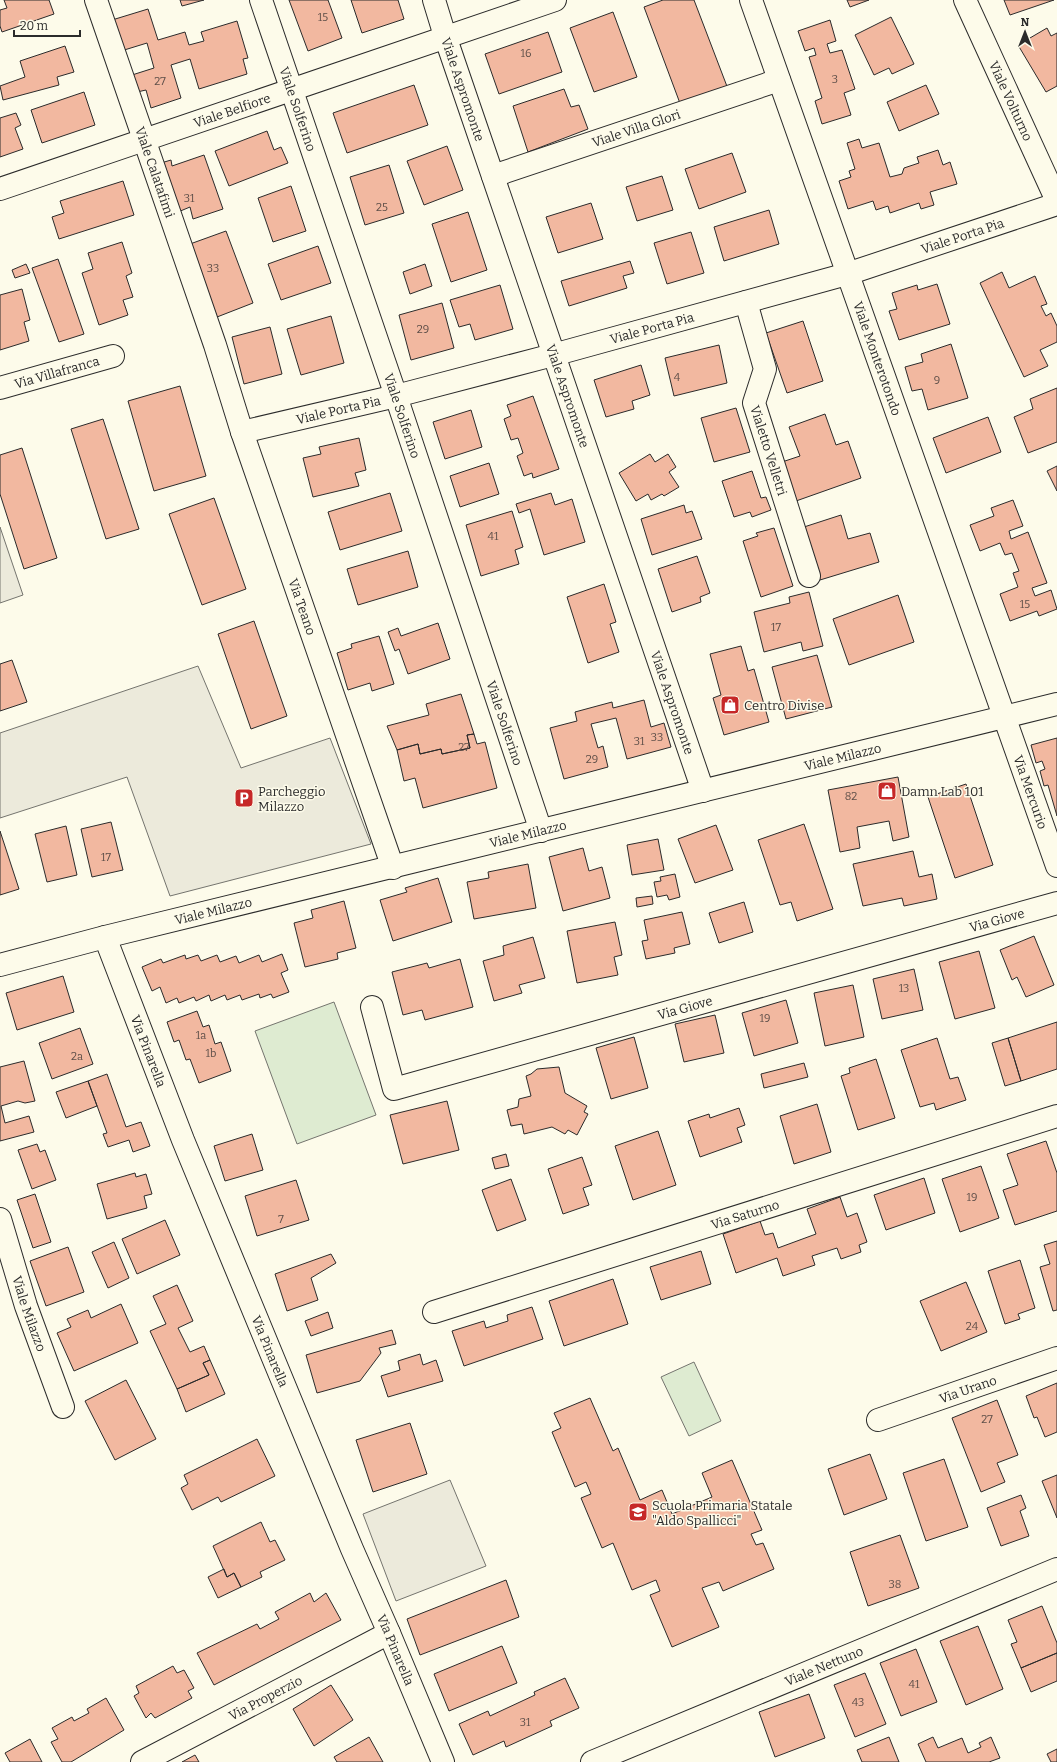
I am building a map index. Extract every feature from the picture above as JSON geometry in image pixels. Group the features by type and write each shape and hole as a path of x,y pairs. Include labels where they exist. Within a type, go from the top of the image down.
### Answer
{"street":[{"name":"Viale Calatafimi","path":"96,0 215,345"},
{"name":"Viale Solferino","path":"261,0 396,396 541,831"},
{"name":"Viale Aspromonte","path":"434,0 553,355 703,792"},
{"name":"Viale Belfiore","path":"0,189 445,36 555,0"},
{"name":"Viale Monterotondo","path":"751,0 846,274 1005,717"},
{"name":"Viale Volturno","path":"965,0 1057,201"},
{"name":"Viale Villa Glori","path":"493,176 779,80"},
{"name":"Viale Porta Pia","path":"242,432 396,396 746,302 846,274 1057,204"},
{"name":"Vialetto Velletri","path":"746,302 765,369 754,404 809,576"},
{"name":"Via Teano","path":"215,345 242,432 393,868"},
{"name":"Via Villafranca","path":"0,388 113,356"},
{"name":"Viale Milazzo","path":"0,965 105,937 393,868 1057,704"},
{"name":"Via Mercurio","path":"1005,717 1057,866"},
{"name":"Via Giove","path":"372,1006 394,1089 1057,903"},
{"name":"Via Pinarella","path":"105,937 190,1154 352,1549 443,1762"},
{"name":"Via Saturno","path":"434,1312 1057,1116"},
{"name":"Viale Milazzo","path":"0,1219 26,1306 63,1407"},
{"name":"Via Urano","path":"878,1420 1057,1358"},
{"name":"Viale Nettuno","path":"592,1762 1057,1569"},
{"name":"Via Properzio","path":"142,1762 389,1633"}],"green space":[{"path":"334,1002 376,1115 297,1144 255,1031"},
{"path":"694,1362 721,1421 689,1436 661,1377"}],"shaded area":[{"path":"0,527 23,595 0,603"},
{"name":"Parcheggio Milazzo","path":"198,666 241,768 330,738 371,844 170,896 127,777 0,818 0,733"},
{"path":"450,1480 486,1566 396,1601 363,1514"}],"building":[{"path":"4,0 49,0 54,14 2,32 0,26 0,10 7,8"},
{"path":"180,0 204,0 182,6"},
{"path":"289,0 328,0 342,38 308,51"},
{"path":"351,0 398,0 404,19 362,33"},
{"path":"663,0 694,0 728,89 681,106 644,7"},
{"path":"847,0 869,0 850,7"},
{"path":"1004,0 1054,0 1010,15"},
{"path":"148,9 158,40 185,32 189,45 204,41 201,32 237,21 248,58 243,59 247,74 199,89 190,59 171,65 181,98 151,108 146,90 137,92 132,75 154,68 147,43 121,51 112,20"},
{"path":"613,12 637,77 594,92 570,28"},
{"path":"891,17 914,64 892,74 889,68 874,75 855,35"},
{"path":"830,20 836,41 827,44 830,53 842,50 855,89 844,93 851,115 822,124 815,101 822,98 809,57 816,55 814,48 805,51 798,31"},
{"path":"1047,28 1051,36 1057,33 1057,86 1046,92 1018,45"},
{"path":"548,32 562,72 499,94 485,54"},
{"path":"65,46 74,72 57,77 59,85 3,100 0,86 25,77 20,61"},
{"path":"414,85 428,125 347,153 333,113"},
{"path":"926,85 939,114 899,131 887,102"},
{"path":"564,89 571,107 579,105 588,129 528,152 513,106"},
{"path":"84,92 95,125 42,143 31,110"},
{"path":"16,113 21,125 15,128 23,149 0,157 0,118"},
{"path":"267,131 274,150 281,147 288,163 229,186 215,151"},
{"path":"859,139 862,148 879,143 890,177 902,174 904,168 919,163 917,157 938,150 943,165 950,162 957,184 930,192 934,205 921,209 919,203 890,213 888,206 876,210 873,201 848,209 839,181 851,177 849,171 855,169 847,143"},
{"path":"447,146 463,190 424,205 407,161"},
{"path":"732,153 746,192 699,209 685,169"},
{"path":"204,155 223,209 193,219 190,207 178,212 161,163 171,160 172,166"},
{"path":"389,165 404,213 365,225 350,177"},
{"path":"662,176 673,210 637,221 626,187"},
{"path":"123,181 134,215 59,239 52,217 64,213 60,201"},
{"path":"291,186 306,231 273,242 258,198"},
{"path":"591,203 603,239 558,253 546,217"},
{"path":"769,210 779,244 724,261 714,227"},
{"path":"468,212 487,270 451,282 432,224"},
{"path":"226,231 253,303 217,317 190,244"},
{"path":"691,232 704,273 667,284 654,243"},
{"path":"122,242 132,273 126,276 133,297 123,300 128,315 99,325 82,273 93,269 88,253"},
{"path":"318,246 331,283 281,300 268,264"},
{"path":"58,259 84,334 59,342 32,268"},
{"path":"630,261 634,273 623,276 627,288 569,306 561,281"},
{"path":"26,264 30,273 15,278 12,270"},
{"path":"425,264 432,286 410,294 403,272"},
{"path":"1002,272 1009,288 1035,276 1047,304 1041,306 1046,316 1051,313 1057,326 1057,342 1040,350 1048,366 1024,377 980,283"},
{"path":"937,284 950,324 899,340 889,311 897,309 892,293 917,285 918,290"},
{"path":"500,285 513,329 475,340 470,324 459,327 450,300"},
{"path":"22,289 30,320 24,322 29,341 0,350 0,295"},
{"path":"442,303 454,348 411,360 399,315"},
{"path":"331,316 344,363 301,375 287,329"},
{"path":"803,321 823,381 787,393 766,333"},
{"path":"270,327 282,374 244,384 232,337"},
{"path":"951,344 968,398 928,410 922,389 912,391 905,367 923,362 921,354"},
{"path":"719,345 727,383 674,396 665,358"},
{"path":"641,365 650,395 632,401 634,409 606,417 594,380"},
{"path":"180,386 206,476 154,491 128,401"},
{"path":"1057,388 1057,442 1028,453 1014,417 1033,409 1030,399"},
{"path":"533,396 559,469 533,478 532,473 524,476 517,456 523,453 518,438 511,440 504,419 511,416 507,405"},
{"path":"736,408 750,452 714,462 701,418"},
{"path":"471,410 482,447 445,459 433,422"},
{"path":"825,414 836,445 848,441 861,478 796,501 782,462 800,456 789,427"},
{"path":"988,417 1001,452 946,473 933,438"},
{"path":"103,419 139,529 106,539 71,429"},
{"path":"359,438 366,470 355,473 359,486 313,497 303,458 321,454 319,447"},
{"path":"22,448 57,558 24,569 0,494 0,455"},
{"path":"650,454 655,462 668,454 676,467 669,472 679,487 664,496 662,494 651,500 648,494 636,501 619,473"},
{"path":"489,463 499,494 460,507 450,476"},
{"path":"1057,466 1057,491 1047,471"},
{"path":"752,471 761,498 766,497 771,510 752,517 750,512 734,517 722,481"},
{"path":"390,493 402,531 340,550 328,512"},
{"path":"551,493 555,505 572,499 585,542 544,555 530,509 519,513 516,504"},
{"path":"214,498 246,589 202,605 169,514"},
{"path":"1013,500 1023,526 1009,531 1011,539 1028,532 1047,583 1032,588 1035,596 1051,590 1057,609 1039,616 1037,611 1010,621 1000,594 1018,587 1013,573 1019,571 1012,553 1005,555 1000,543 980,551 970,525 994,516 991,508"},
{"path":"684,505 686,513 692,511 702,539 652,555 641,519"},
{"path":"512,511 523,547 515,550 519,564 481,576 466,525"},
{"path":"841,515 848,539 870,533 879,562 820,580 804,527"},
{"path":"774,528 793,586 761,597 743,541 758,536 756,533"},
{"path":"408,551 418,587 358,605 347,569"},
{"path":"697,556 710,593 700,597 701,602 672,612 658,569"},
{"path":"604,584 616,622 610,624 619,652 588,663 567,597"},
{"path":"809,592 823,646 803,651 801,642 764,652 754,612 790,603 789,597"},
{"path":"898,595 914,642 849,665 833,619"},
{"path":"254,621 287,716 251,729 218,634"},
{"path":"438,623 450,659 408,674 399,649 395,651 388,632 398,628 401,636"},
{"path":"379,636 394,684 372,691 370,683 348,690 337,653 352,648 351,644"},
{"path":"741,646 748,671 754,669 769,722 724,735 713,698 721,695 710,654"},
{"path":"817,655 832,707 786,719 772,667"},
{"path":"12,660 27,702 0,711 0,664"},
{"path":"461,694 474,734 467,735 470,748 442,754 441,749 420,754 418,744 397,750 387,726 429,715 426,704"},
{"path":"644,700 651,727 664,723 671,747 627,759 616,718 591,724 598,748 603,746 608,767 564,779 550,728 577,721 575,712 612,702 613,708"},
{"path":"474,734 477,744 485,742 497,788 423,808 415,778 404,781 397,750 418,744 420,754 441,749 442,754 470,748 467,735"},
{"path":"1057,738 1057,816 1048,785 1044,786 1040,771 1045,769 1042,761 1036,763 1031,745"},
{"path":"898,777 909,837 893,841 889,821 857,827 860,848 840,852 828,790"},
{"path":"966,784 993,865 955,878 928,797"},
{"path":"111,822 123,870 92,877 81,829"},
{"path":"804,824 833,909 797,921 791,902 780,905 758,840"},
{"path":"716,825 733,870 695,883 678,839"},
{"path":"66,826 77,875 47,882 35,834"},
{"path":"0,831 19,889 0,895"},
{"path":"658,839 664,870 632,875 627,845"},
{"path":"583,848 589,871 602,867 610,898 563,911 549,857"},
{"path":"913,851 919,877 932,874 937,899 904,906 902,898 863,906 853,864"},
{"path":"528,864 536,908 474,919 467,882 489,878 488,872"},
{"path":"675,874 680,897 669,900 667,895 657,897 654,882 661,881 660,877"},
{"path":"438,878 452,922 393,941 380,900 407,892 405,888"},
{"path":"652,896 653,904 637,907 636,898"},
{"path":"344,901 356,948 337,953 338,959 305,967 294,923 313,918 311,910"},
{"path":"744,902 753,932 719,943 709,913"},
{"path":"682,912 690,944 674,948 675,953 646,959 642,941 648,940 644,920"},
{"path":"615,922 622,955 614,957 618,975 577,983 567,931"},
{"path":"1034,936 1054,985 1026,997 1017,977 1012,980 1000,950"},
{"path":"533,937 545,978 519,985 522,993 494,1001 483,961 504,955 503,946"},
{"path":"979,951 995,1008 955,1019 939,962"},
{"path":"282,954 288,970 281,973 289,992 273,998 271,994 260,998 259,994 242,1000 240,995 227,1000 225,995 211,1001 209,995 196,1001 194,997 179,1003 177,998 166,1003 160,987 152,991 142,967 161,959 163,963 185,955 186,959 198,955 201,961 217,955 220,962 236,956 239,963 259,955 262,962"},
{"path":"460,959 473,1007 425,1020 422,1010 403,1015 392,972 427,963 429,968"},
{"path":"914,969 923,1010 882,1019 873,979"},
{"path":"63,976 74,1012 17,1030 6,993"},
{"path":"853,985 864,1037 825,1046 814,993"},
{"path":"786,1000 798,1043 754,1056 742,1013"},
{"path":"197,1011 203,1027 209,1025 215,1044 221,1042 231,1071 199,1083 190,1059 186,1060 179,1040 174,1042 167,1022"},
{"path":"715,1015 724,1053 684,1062 675,1024"},
{"path":"1057,1022 1057,1069 1021,1081 1008,1038"},
{"path":"80,1028 93,1064 52,1079 39,1043"},
{"path":"634,1037 648,1088 611,1099 596,1048"},
{"path":"937,1038 950,1079 958,1077 966,1100 936,1110 934,1103 920,1107 901,1050"},
{"path":"1008,1038 1021,1081 1005,1086 992,1043"},
{"path":"876,1059 895,1118 858,1130 841,1076 850,1073 849,1068"},
{"path":"24,1061 35,1101 25,1103 18,1101 1,1106 5,1123 29,1116 34,1132 0,1141 0,1067"},
{"path":"804,1063 808,1077 764,1088 761,1074"},
{"path":"559,1067 565,1093 587,1106 584,1112 588,1114 577,1135 568,1130 565,1134 552,1127 524,1134 522,1124 511,1126 507,1110 518,1107 519,1099 531,1096 526,1076 537,1069"},
{"path":"107,1074 126,1127 141,1122 150,1146 133,1152 129,1140 108,1147 103,1134 107,1133 88,1081"},
{"path":"88,1081 97,1106 66,1118 56,1092"},
{"path":"447,1101 459,1150 403,1164 390,1115"},
{"path":"817,1104 831,1152 794,1164 780,1116"},
{"path":"739,1108 745,1125 737,1128 742,1142 700,1157 688,1121 709,1114 710,1118"},
{"path":"658,1131 676,1185 633,1200 615,1146"},
{"path":"252,1134 263,1170 225,1181 214,1146"},
{"path":"1046,1141 1057,1173 1057,1211 1015,1225 1003,1190 1018,1185 1007,1154"},
{"path":"37,1144 40,1152 45,1150 56,1180 32,1189 18,1150"},
{"path":"506,1154 509,1166 495,1169 492,1158"},
{"path":"582,1157 592,1185 583,1188 589,1205 563,1214 548,1169"},
{"path":"981,1166 999,1218 960,1232 942,1179"},
{"path":"135,1173 136,1177 146,1174 152,1194 144,1196 147,1208 107,1219 97,1184"},
{"path":"924,1178 935,1213 886,1230 874,1195"},
{"path":"511,1179 526,1220 497,1231 482,1190"},
{"path":"296,1180 309,1220 257,1236 245,1196"},
{"path":"35,1194 51,1242 33,1248 17,1200"},
{"path":"840,1197 847,1217 857,1213 867,1242 859,1245 861,1252 841,1259 837,1248 812,1256 815,1265 783,1276 777,1258 736,1273 723,1234 760,1221 765,1235 773,1233 778,1248 816,1234 807,1209"},
{"path":"165,1220 180,1255 137,1274 122,1239"},
{"path":"1057,1241 1057,1310 1053,1311 1040,1267 1050,1264 1044,1245"},
{"path":"114,1242 129,1278 108,1288 92,1252"},
{"path":"68,1247 84,1292 46,1306 30,1261"},
{"path":"701,1251 711,1284 661,1300 650,1267"},
{"path":"331,1254 336,1263 311,1278 318,1300 287,1311 275,1274"},
{"path":"1020,1260 1035,1308 1018,1314 1020,1319 1005,1324 988,1271"},
{"path":"613,1279 628,1324 564,1346 549,1301"},
{"path":"966,1282 987,1332 941,1351 920,1301"},
{"path":"177,1285 193,1321 178,1328 190,1352 204,1346 210,1360 203,1363 209,1375 177,1389 150,1331 166,1324 153,1296"},
{"path":"121,1304 138,1343 74,1371 57,1333 71,1327 67,1319 88,1310 91,1318"},
{"path":"532,1307 543,1339 464,1366 452,1331 484,1321 486,1328 508,1321 507,1315"},
{"path":"328,1312 333,1328 311,1336 305,1321"},
{"path":"392,1330 396,1344 379,1348 381,1353 360,1381 317,1393 306,1355"},
{"path":"420,1354 423,1365 436,1360 443,1381 388,1397 381,1376 400,1370 398,1361"},
{"path":"210,1360 225,1394 186,1412 177,1389 209,1375 203,1363"},
{"path":"126,1380 156,1439 115,1460 85,1401"},
{"path":"1057,1383 1057,1432 1045,1437 1037,1417 1034,1418 1026,1396"},
{"path":"590,1398 613,1451 618,1448 640,1500 662,1490 672,1514 712,1497 702,1473 732,1460 762,1530 751,1534 756,1545 763,1543 774,1569 723,1591 719,1582 702,1588 719,1627 672,1647 650,1595 660,1591 656,1580 632,1590 613,1543 602,1548 581,1498 591,1494 586,1482 575,1487 552,1432 561,1428 554,1413"},
{"path":"997,1400 1018,1455 997,1463 1005,1482 981,1492 952,1418"},
{"path":"410,1423 427,1474 373,1492 356,1440"},
{"path":"257,1439 275,1476 221,1502 218,1497 192,1510 181,1488 188,1484 184,1475"},
{"path":"870,1454 887,1499 844,1515 828,1469"},
{"path":"944,1459 968,1527 926,1541 903,1473"},
{"path":"1057,1475 1057,1518 1042,1481"},
{"path":"1021,1495 1026,1508 1020,1511 1029,1536 1001,1546 987,1508"},
{"path":"261,1522 270,1542 275,1540 285,1560 260,1572 262,1577 241,1587 234,1573 227,1577 213,1546"},
{"path":"900,1535 919,1588 868,1606 850,1552"},
{"path":"224,1569 227,1577 234,1573 241,1587 218,1598 208,1577"},
{"path":"506,1580 519,1617 420,1655 407,1619"},
{"path":"310,1593 314,1602 326,1593 341,1620 214,1685 197,1653 257,1624 260,1629 279,1619 275,1612"},
{"path":"1042,1606 1057,1643 1057,1653 1021,1668 1011,1644 1017,1642 1008,1620"},
{"path":"978,1626 1003,1689 966,1705 940,1641"},
{"path":"502,1646 517,1683 449,1711 434,1674"},
{"path":"916,1649 937,1702 901,1716 880,1663"},
{"path":"1057,1653 1057,1681 1031,1692 1021,1668"},
{"path":"173,1666 177,1673 184,1670 194,1688 188,1691 192,1698 155,1718 151,1713 146,1718 134,1696 139,1693 136,1686"},
{"path":"865,1673 886,1724 855,1737 834,1685"},
{"path":"565,1678 579,1708 550,1721 552,1726 506,1747 504,1741 473,1755 459,1724 488,1711 490,1716 535,1695 534,1692"},
{"path":"331,1685 353,1720 314,1746 293,1709"},
{"path":"809,1694 825,1738 775,1757 759,1712"},
{"path":"106,1698 124,1730 71,1762 62,1762 51,1742 58,1739 52,1728 72,1717 74,1721 89,1713 87,1709"},
{"path":"369,1737 383,1762 337,1762 334,1757"},
{"path":"889,1737 899,1762 862,1762 857,1750"},
{"path":"933,1737 938,1748 962,1738 968,1753 981,1747 979,1743 991,1737 1000,1758 989,1762 926,1762 918,1744"},
{"path":"30,1739 42,1762 10,1762 5,1753"},
{"path":"1057,1749 1057,1762 1051,1762 1047,1754"},
{"path":"195,1755 199,1762 182,1762"}],"place":[{"name":"Centro Divise","path":"730,705"},
{"name":"Damn Lab 101","path":"887,791"},
{"name":"Parcheggio Milazzo","path":"244,798"},
{"name":"Scuola Primaria Statale \"Aldo Spallicci\"","path":"638,1512"}]}
